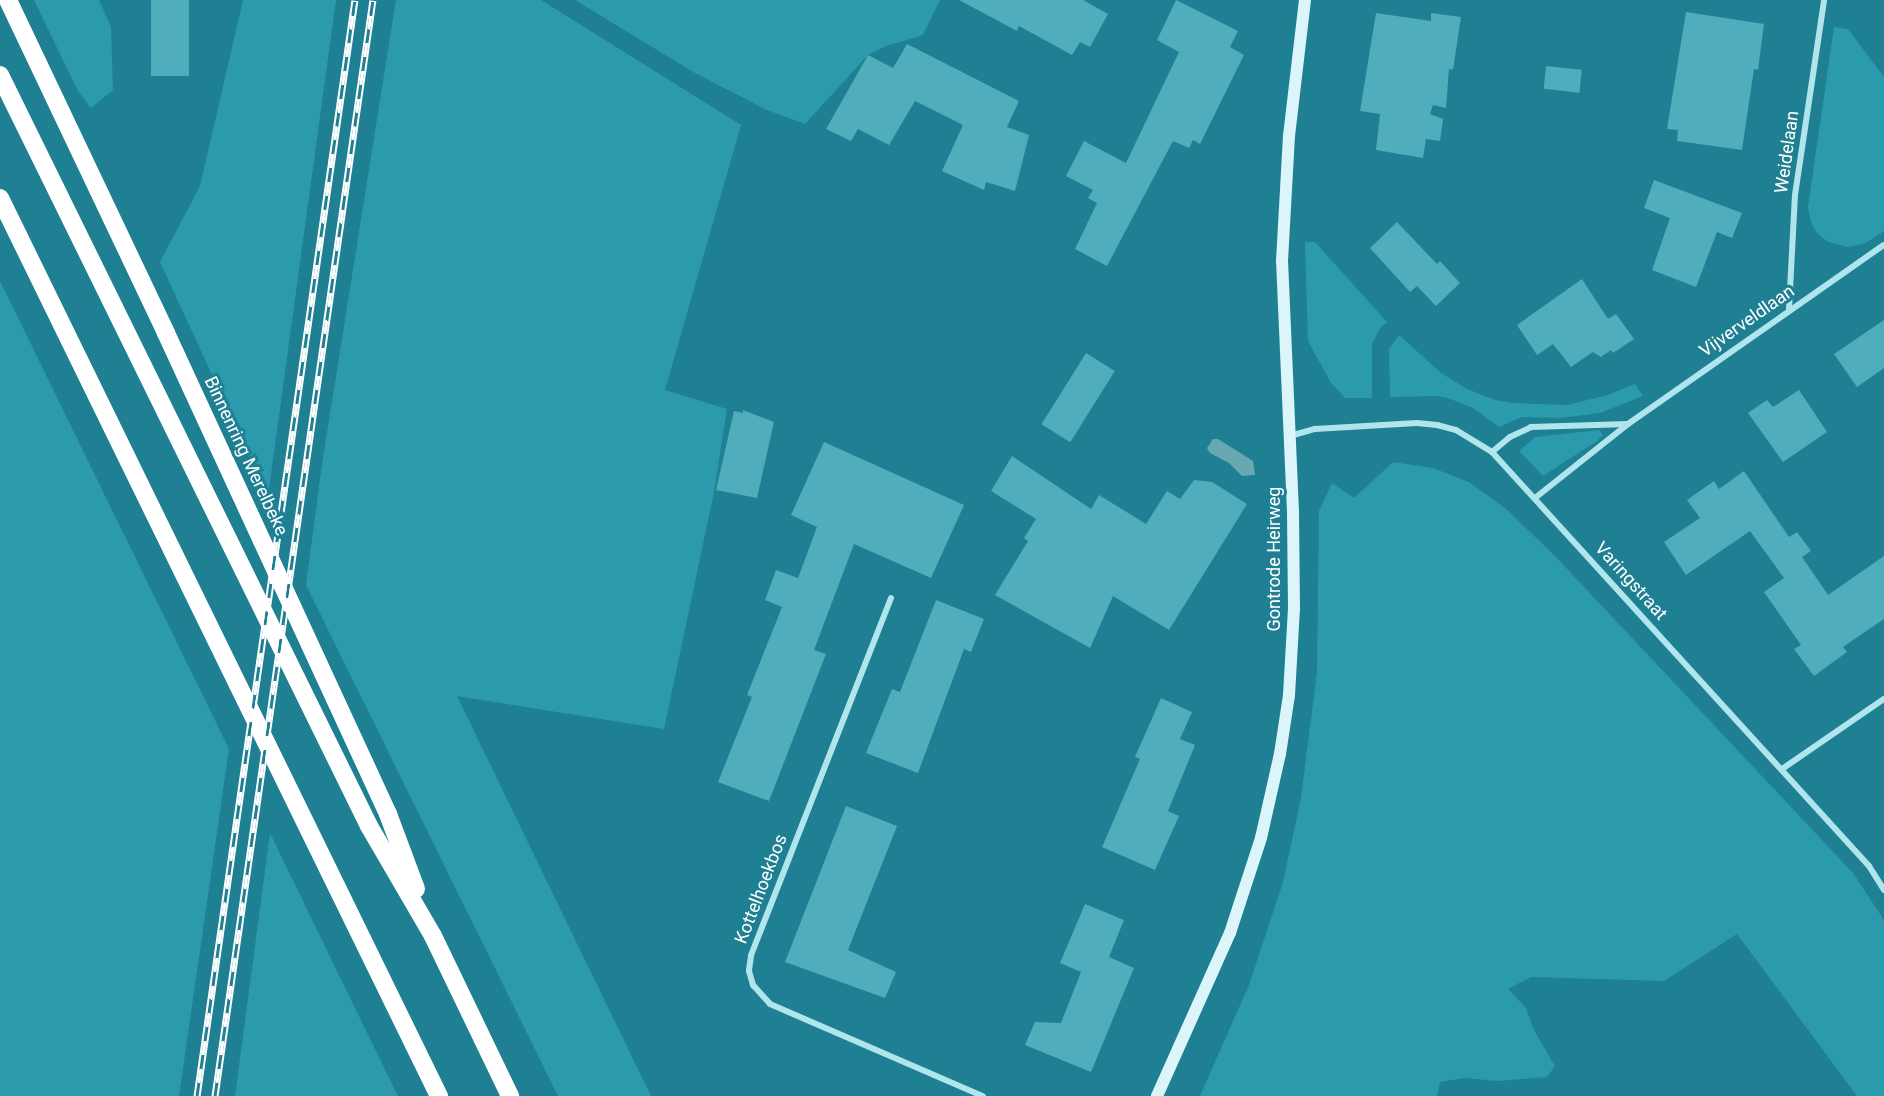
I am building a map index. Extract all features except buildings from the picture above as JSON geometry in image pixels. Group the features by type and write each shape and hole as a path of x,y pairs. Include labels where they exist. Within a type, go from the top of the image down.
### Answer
{"highway":[{"name":"Binnenring Merelbeke","path":"8,0 166,333 388,814 433,936"},
{"path":"0,75 369,826 433,936 510,1096"},
{"path":"0,198 439,1096"}],"street":[{"name":"Gontrode Heirweg","path":"1157,1096 1230,933 1261,838 1280,754 1289,695 1294,609 1290,436 1282,261 1297,54 1305,0"},
{"name":"Weidelaan","path":"1789,309 1795,195 1824,0"},
{"name":"Vijverveldlaan","path":"1534,498 1628,424 1789,309 1884,245"},
{"name":"Varingstraat","path":"1290,436 1315,429 1427,424 1456,430 1492,452 1869,866 1884,890"},
{"path":"1492,452 1510,437 1531,427 1628,424"},
{"name":"Kottelhoekbos","path":"891,598 760,935 749,971 753,985 770,1004 983,1096"},
{"path":"1782,769 1884,699"}],"shaded area":[{"path":"34,0 99,0 111,27 113,90 91,108 78,91"},
{"path":"243,0 336,0 268,496 160,262 200,186"},
{"path":"396,0 541,0 741,125 665,390 727,409 714,492 664,729 457,696 651,1096 558,1096 306,585 322,464"},
{"path":"575,0 940,0 923,35 886,46 868,55 805,124 767,110 695,73"},
{"path":"1834,27 1848,29 1884,77 1884,231 1866,243 1848,247 1828,242 1817,233 1811,222 1808,207"},
{"path":"1305,242 1315,242 1387,322 1380,328 1372,344 1372,398 1345,398 1331,383 1308,341"},
{"path":"0,281 229,749 179,1096 0,1096"},
{"path":"1399,335 1441,373 1467,389 1495,400 1567,405 1608,395 1635,384 1643,396 1600,413 1561,418 1522,417 1499,427 1473,408 1448,398 1390,397 1389,349"},
{"path":"1599,430 1603,435 1597,441 1543,476 1519,451 1535,437"},
{"path":"1213,439 1218,439 1253,461 1255,475 1242,476 1229,463 1210,453 1207,448"},
{"path":"1393,462 1433,468 1469,482 1505,508 1554,555 1853,873 1884,920 1884,1096 1857,1096 1737,934 1664,981 1531,977 1508,989 1526,1008 1534,1030 1555,1066 1547,1077 1498,1081 1464,1078 1440,1082 1437,1096 1200,1096 1249,985 1283,882 1301,798 1317,672 1319,511 1332,483 1354,498"},
{"path":"270,833 350,998 398,1096 235,1096"}],"railway":[{"path":"197,1096 355,0"},
{"path":"215,1096 373,0"}]}
